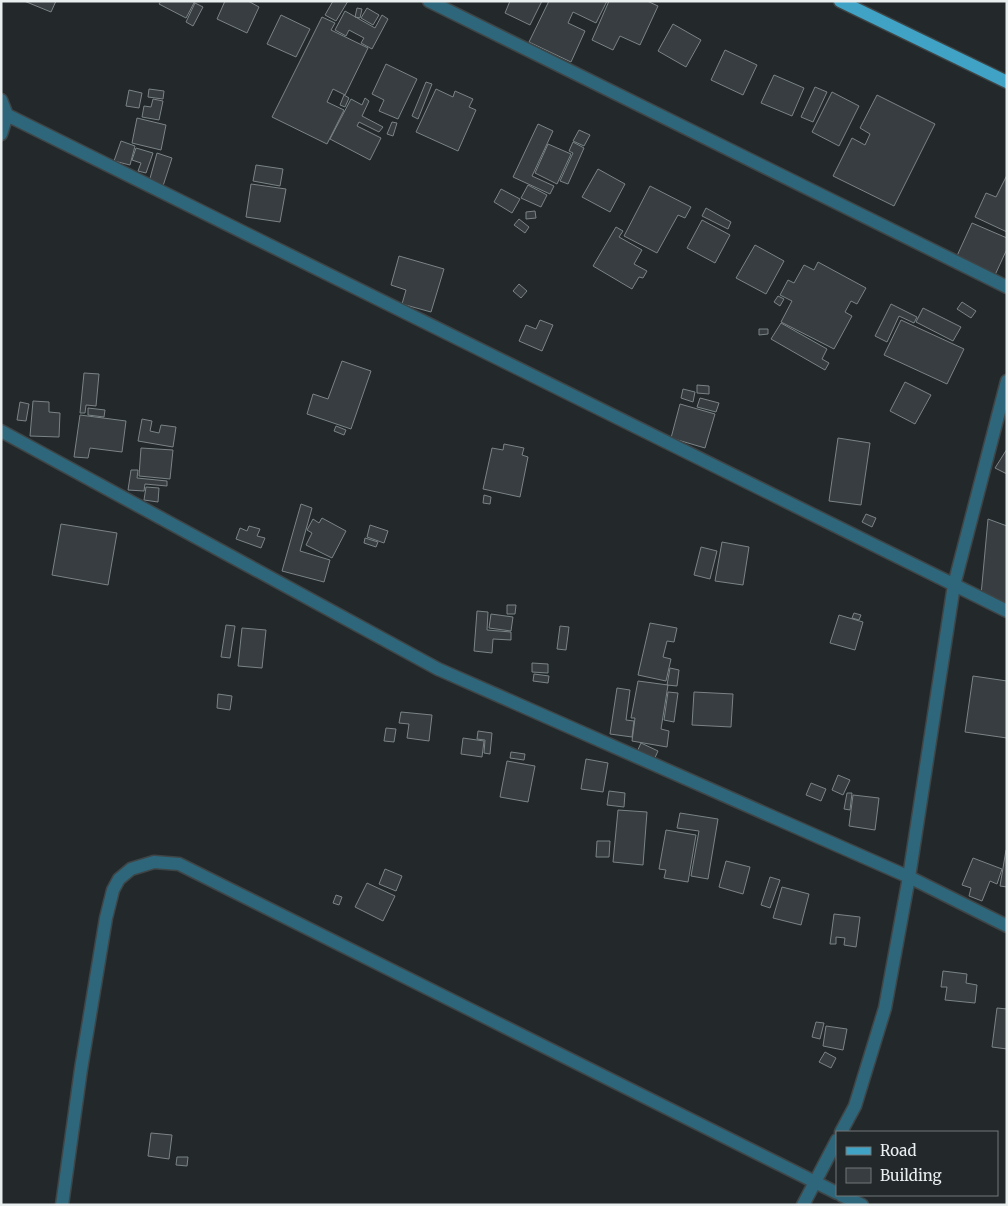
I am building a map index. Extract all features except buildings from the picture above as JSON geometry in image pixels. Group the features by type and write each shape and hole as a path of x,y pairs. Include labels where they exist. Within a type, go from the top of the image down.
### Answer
{"main road":[{"path":"840,1 1007,82"}],"street":[{"path":"429,1 1007,287"},
{"path":"1,100 7,115 1,134"},
{"path":"7,115 1007,611"},
{"path":"842,1131 855,1106 885,1008 909,878 954,585 1007,381"},
{"path":"1,431 438,669 909,878 1007,926"},
{"path":"62,1205 81,1069 106,918 113,890 119,879 131,869 154,862 179,864 836,1193"},
{"path":"803,1205 836,1142"},
{"path":"843,1196 862,1205"}]}
